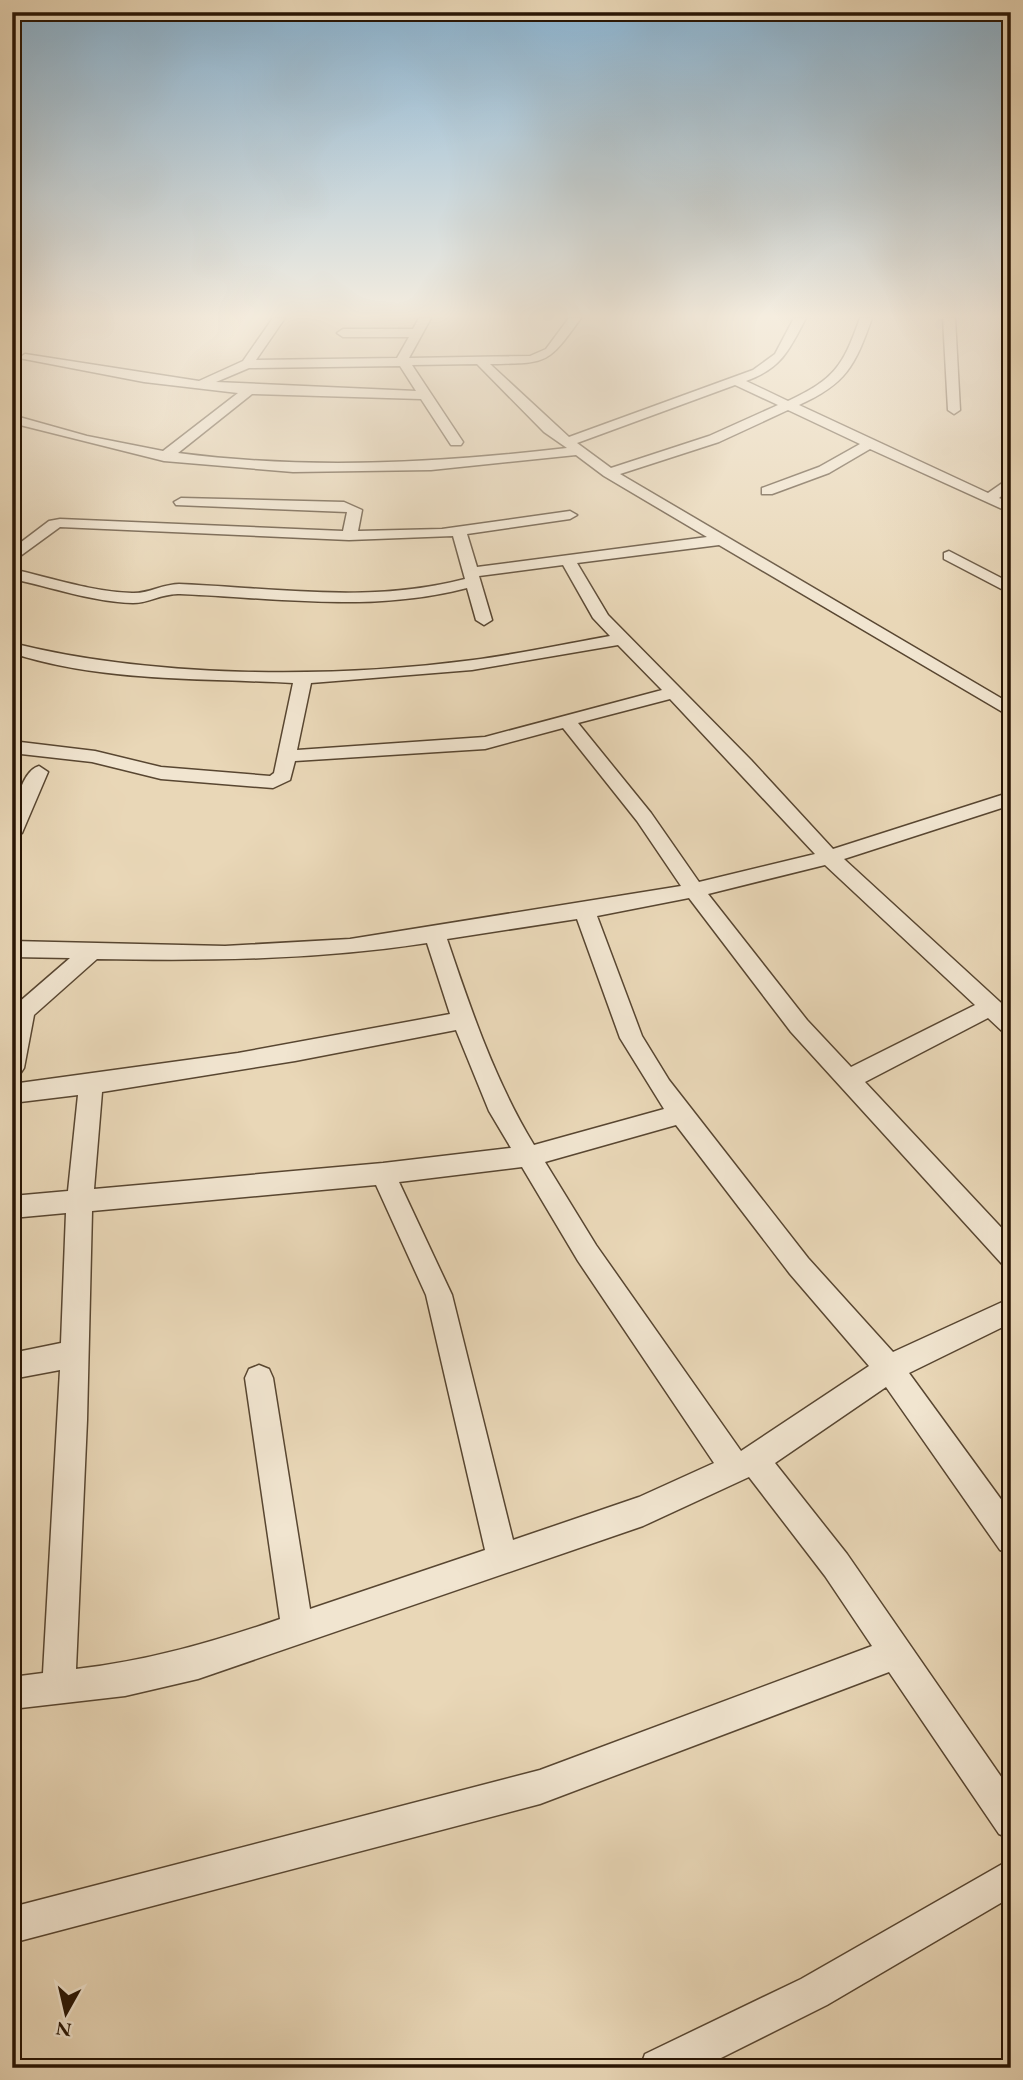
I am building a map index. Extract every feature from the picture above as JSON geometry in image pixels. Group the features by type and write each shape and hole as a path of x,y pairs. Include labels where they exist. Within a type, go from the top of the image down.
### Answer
{"street":[{"path":"164,457 217,415"},
{"path":"438,415 456,442"},
{"path":"535,415 549,429 609,473 1011,712"},
{"path":"12,419 164,457 224,465 330,471 466,465 573,447 652,415"},
{"path":"609,473 714,439 770,415"},
{"path":"808,415 872,442 1011,509"},
{"path":"767,491 824,470 872,442"},
{"path":"991,498 1011,481"},
{"path":"181,502 344,506 355,510 349,536"},
{"path":"12,557 54,524 68,522 349,536 459,531 569,515"},
{"path":"459,531 484,620"},
{"path":"12,573 137,598 176,589 307,600 392,598 435,594 472,577 721,540"},
{"path":"949,556 1011,589"},
{"path":"568,561 601,618 676,692 829,857 1011,1026"},
{"path":"12,648 111,668 303,678 472,665 623,639"},
{"path":"12,747 95,757 113,764 161,773 267,782 284,776 303,678"},
{"path":"289,756 485,743 676,692"},
{"path":"566,720 644,817 694,890 799,1026 1011,1256"},
{"path":"12,833 39,772"},
{"path":"12,949 289,953 435,934 694,890 829,857 1011,798"},
{"path":"583,910 631,1038 661,1087 799,1266 889,1368 1011,1539"},
{"path":"435,934 463,1020 501,1111 587,1253 680,1392 836,1565 1011,1822"},
{"path":"12,1068 20,1019 26,1009 93,950"},
{"path":"847,1080 991,1007"},
{"path":"12,1094 367,1040 463,1020"},
{"path":"59,1688 74,1420 80,1199 91,1084"},
{"path":"12,1207 383,1174 530,1156 683,1113"},
{"path":"383,1174 439,1295 502,1558"},
{"path":"12,1693 125,1680 186,1666 643,1511 745,1465 889,1368 1011,1310"},
{"path":"12,1366 74,1354"},
{"path":"259,1378 298,1630"},
{"path":"12,1925 540,1787 896,1653"},
{"path":"659,2068 814,1992 1011,1877"}]}
